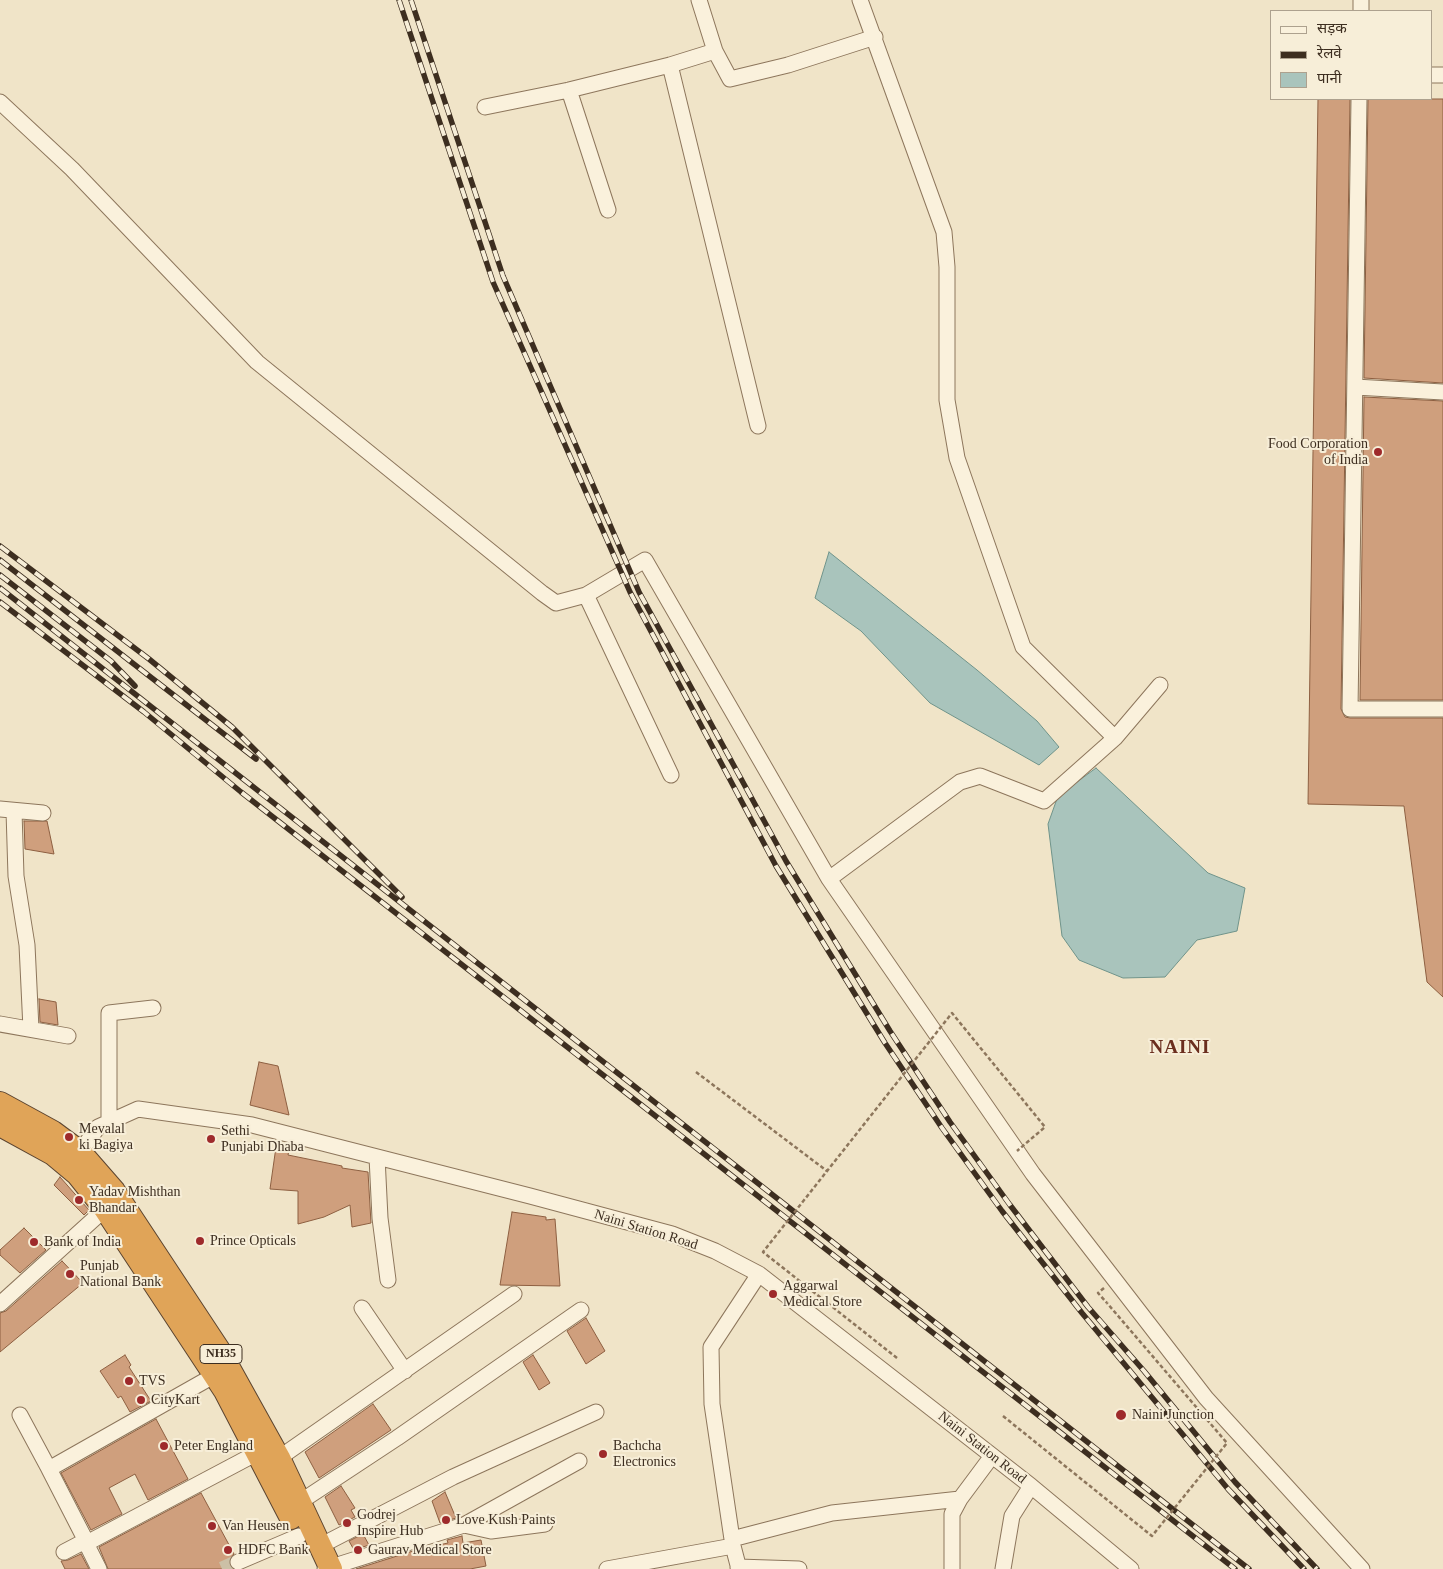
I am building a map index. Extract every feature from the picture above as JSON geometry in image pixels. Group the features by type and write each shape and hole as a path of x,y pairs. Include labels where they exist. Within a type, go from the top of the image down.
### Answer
{"highway":[{"name":"NH35","path":"0,1103 53,1132 75,1159 105,1209 214,1375 257,1452 299,1536 325,1569"},
{"name":"NH35","path":"0,1125 53,1154 75,1159 114,1191 219,1350 279,1458 320,1546 325,1569"}],"street":[{"path":"698,0 715,52 730,79 788,65 875,37"},
{"path":"860,0 875,37 944,232 948,267 948,400 957,458 1023,647 1115,738"},
{"path":"485,107 569,90 715,52"},
{"path":"670,65 758,426"},
{"path":"569,90 608,210"},
{"path":"1359,100 1350,709 1443,708"},
{"path":"0,102 72,169 257,362 542,593 556,602 586,595 645,560 829,879 1017,1150 1206,1398 1362,1569"},
{"path":"1355,388 1443,392"},
{"path":"586,595 671,776"},
{"path":"829,879 960,782 980,776 1044,801 1115,738 1160,685"},
{"path":"30,1029 27,945 7,810 43,813"},
{"path":"109,1121 109,1012 153,1008"},
{"path":"0,1024 68,1036"},
{"name":"Naini Station Road","path":"75,1159 98,1127 138,1109 148,1110 252,1125 672,1234 714,1251 759,1274 1031,1486 1120,1566"},
{"path":"377,1157 380,1218 388,1280"},
{"path":"0,1304 105,1209"},
{"path":"759,1274 711,1347 712,1404 732,1542 739,1568 799,1569"},
{"path":"279,1458 514,1294"},
{"path":"362,1308 405,1371"},
{"path":"300,1502 397,1438 581,1310"},
{"path":"49,1469 214,1375"},
{"path":"320,1546 453,1477 596,1412"},
{"path":"20,1415 99,1569"},
{"path":"86,1541 87,1544 257,1452"},
{"path":"952,1569 952,1514 992,1456"},
{"path":"325,1569 464,1525 580,1461"},
{"path":"1004,1569 1012,1516 1031,1486"},
{"path":"607,1569 732,1542 832,1513 960,1500"},
{"path":"464,1525 491,1531 545,1524"},
{"path":"238,1562 299,1536"},
{"path":"64,1552 86,1541"}],"path":[{"path":"897,1358 762,1252 952,1013 1045,1127 1017,1150"},
{"path":"696,1072 827,1171"},
{"path":"1003,1416 1152,1536 1227,1443 1107,1304"}],"water":[{"path":"829,552 977,670 1037,721 1059,747 1039,765 930,703 861,631 815,598"},
{"path":"1096,768 1208,873 1245,888 1237,931 1197,940 1165,977 1123,978 1079,960 1062,936 1048,824 1058,796"}],"building":[{"path":"1443,99 1443,383 1364,378 1368,100"},
{"path":"1318,100 1350,100 1341,709 1345,717 1350,718 1443,718 1443,997 1427,982 1404,806 1308,804"},
{"path":"1364,397 1443,401 1443,700 1360,700"},
{"path":"24,821 47,821 54,854 25,849"},
{"path":"39,999 56,1002 58,1025 40,1022"},
{"path":"259,1062 278,1066 289,1115 250,1105"},
{"path":"276,1147 289,1150 288,1155 368,1172 371,1223 352,1227 350,1205 324,1217 298,1224 298,1191 270,1189"},
{"path":"60,1177 89,1210 84,1215 54,1185"},
{"path":"512,1212 546,1217 546,1220 555,1219 560,1286 500,1285"},
{"path":"24,1228 46,1250 20,1273 0,1255 0,1250"},
{"path":"62,1261 83,1283 0,1352 0,1313 6,1311"},
{"path":"586,1318 605,1351 586,1364 567,1331"},
{"path":"125,1355 131,1365 129,1367 151,1401 130,1412 121,1396 118,1398 100,1371"},
{"path":"533,1355 550,1383 539,1390 523,1362"},
{"path":"373,1404 391,1430 319,1478 305,1452"},
{"path":"156,1419 188,1479 148,1500 135,1474 109,1488 122,1514 91,1530 61,1473"},
{"path":"341,1486 355,1508 351,1510 355,1517 339,1525 325,1497"},
{"path":"445,1492 456,1518 440,1523 432,1501"},
{"path":"201,1493 234,1554 229,1560 232,1569 108,1569 99,1547"},
{"path":"363,1534 369,1545 354,1550 349,1541"},
{"path":"462,1536 463,1543 481,1540 486,1566 470,1569 356,1569 416,1550 448,1543 447,1540"},
{"path":"81,1554 89,1569 65,1569 61,1561"}],"tunnel":[{"path":"222,1569 238,1562"}],"railway":[{"path":"399,0 493,282 630,592 776,866 885,1043 942,1128 1002,1211 1082,1313 1228,1489 1304,1569"},
{"path":"411,0 503,276 639,592 786,861 890,1031 950,1122 1010,1205 1088,1307 1144,1371 1235,1482 1317,1569"},
{"path":"0,546 149,659 232,727 402,897"},
{"path":"0,560 256,759"},
{"path":"0,575 111,661 135,686"},
{"path":"0,588 1249,1569"},
{"path":"0,602 144,712 241,792 1235,1569"}],"place":[{"name":"Food Corporation of India","path":"1378,452"},
{"name":"Mevalal ki Bagiya","path":"69,1137"},
{"name":"Sethi Punjabi Dhaba","path":"211,1139"},
{"name":"Yadav Mishthan Bhandar","path":"79,1200"},
{"name":"Prince Opticals","path":"200,1241"},
{"name":"Bank of India","path":"34,1242"},
{"name":"Punjab National Bank","path":"70,1274"},
{"name":"Aggarwal Medical Store","path":"773,1294"},
{"name":"TVS","path":"129,1381"},
{"name":"CityKart","path":"141,1400"},
{"name":"Naini Junction","path":"1121,1415"},
{"name":"Peter England","path":"164,1446"},
{"name":"Bachcha Electronics","path":"603,1454"},
{"name":"Love Kush Paints","path":"446,1520"},
{"name":"Godrej Inspire Hub","path":"347,1523"},
{"name":"Van Heusen","path":"212,1526"},
{"name":"HDFC Bank","path":"228,1550"},
{"name":"Gaurav Medical Store","path":"358,1550"}],"district":[{"name":"NAINI","path":"1180,1048"}]}
